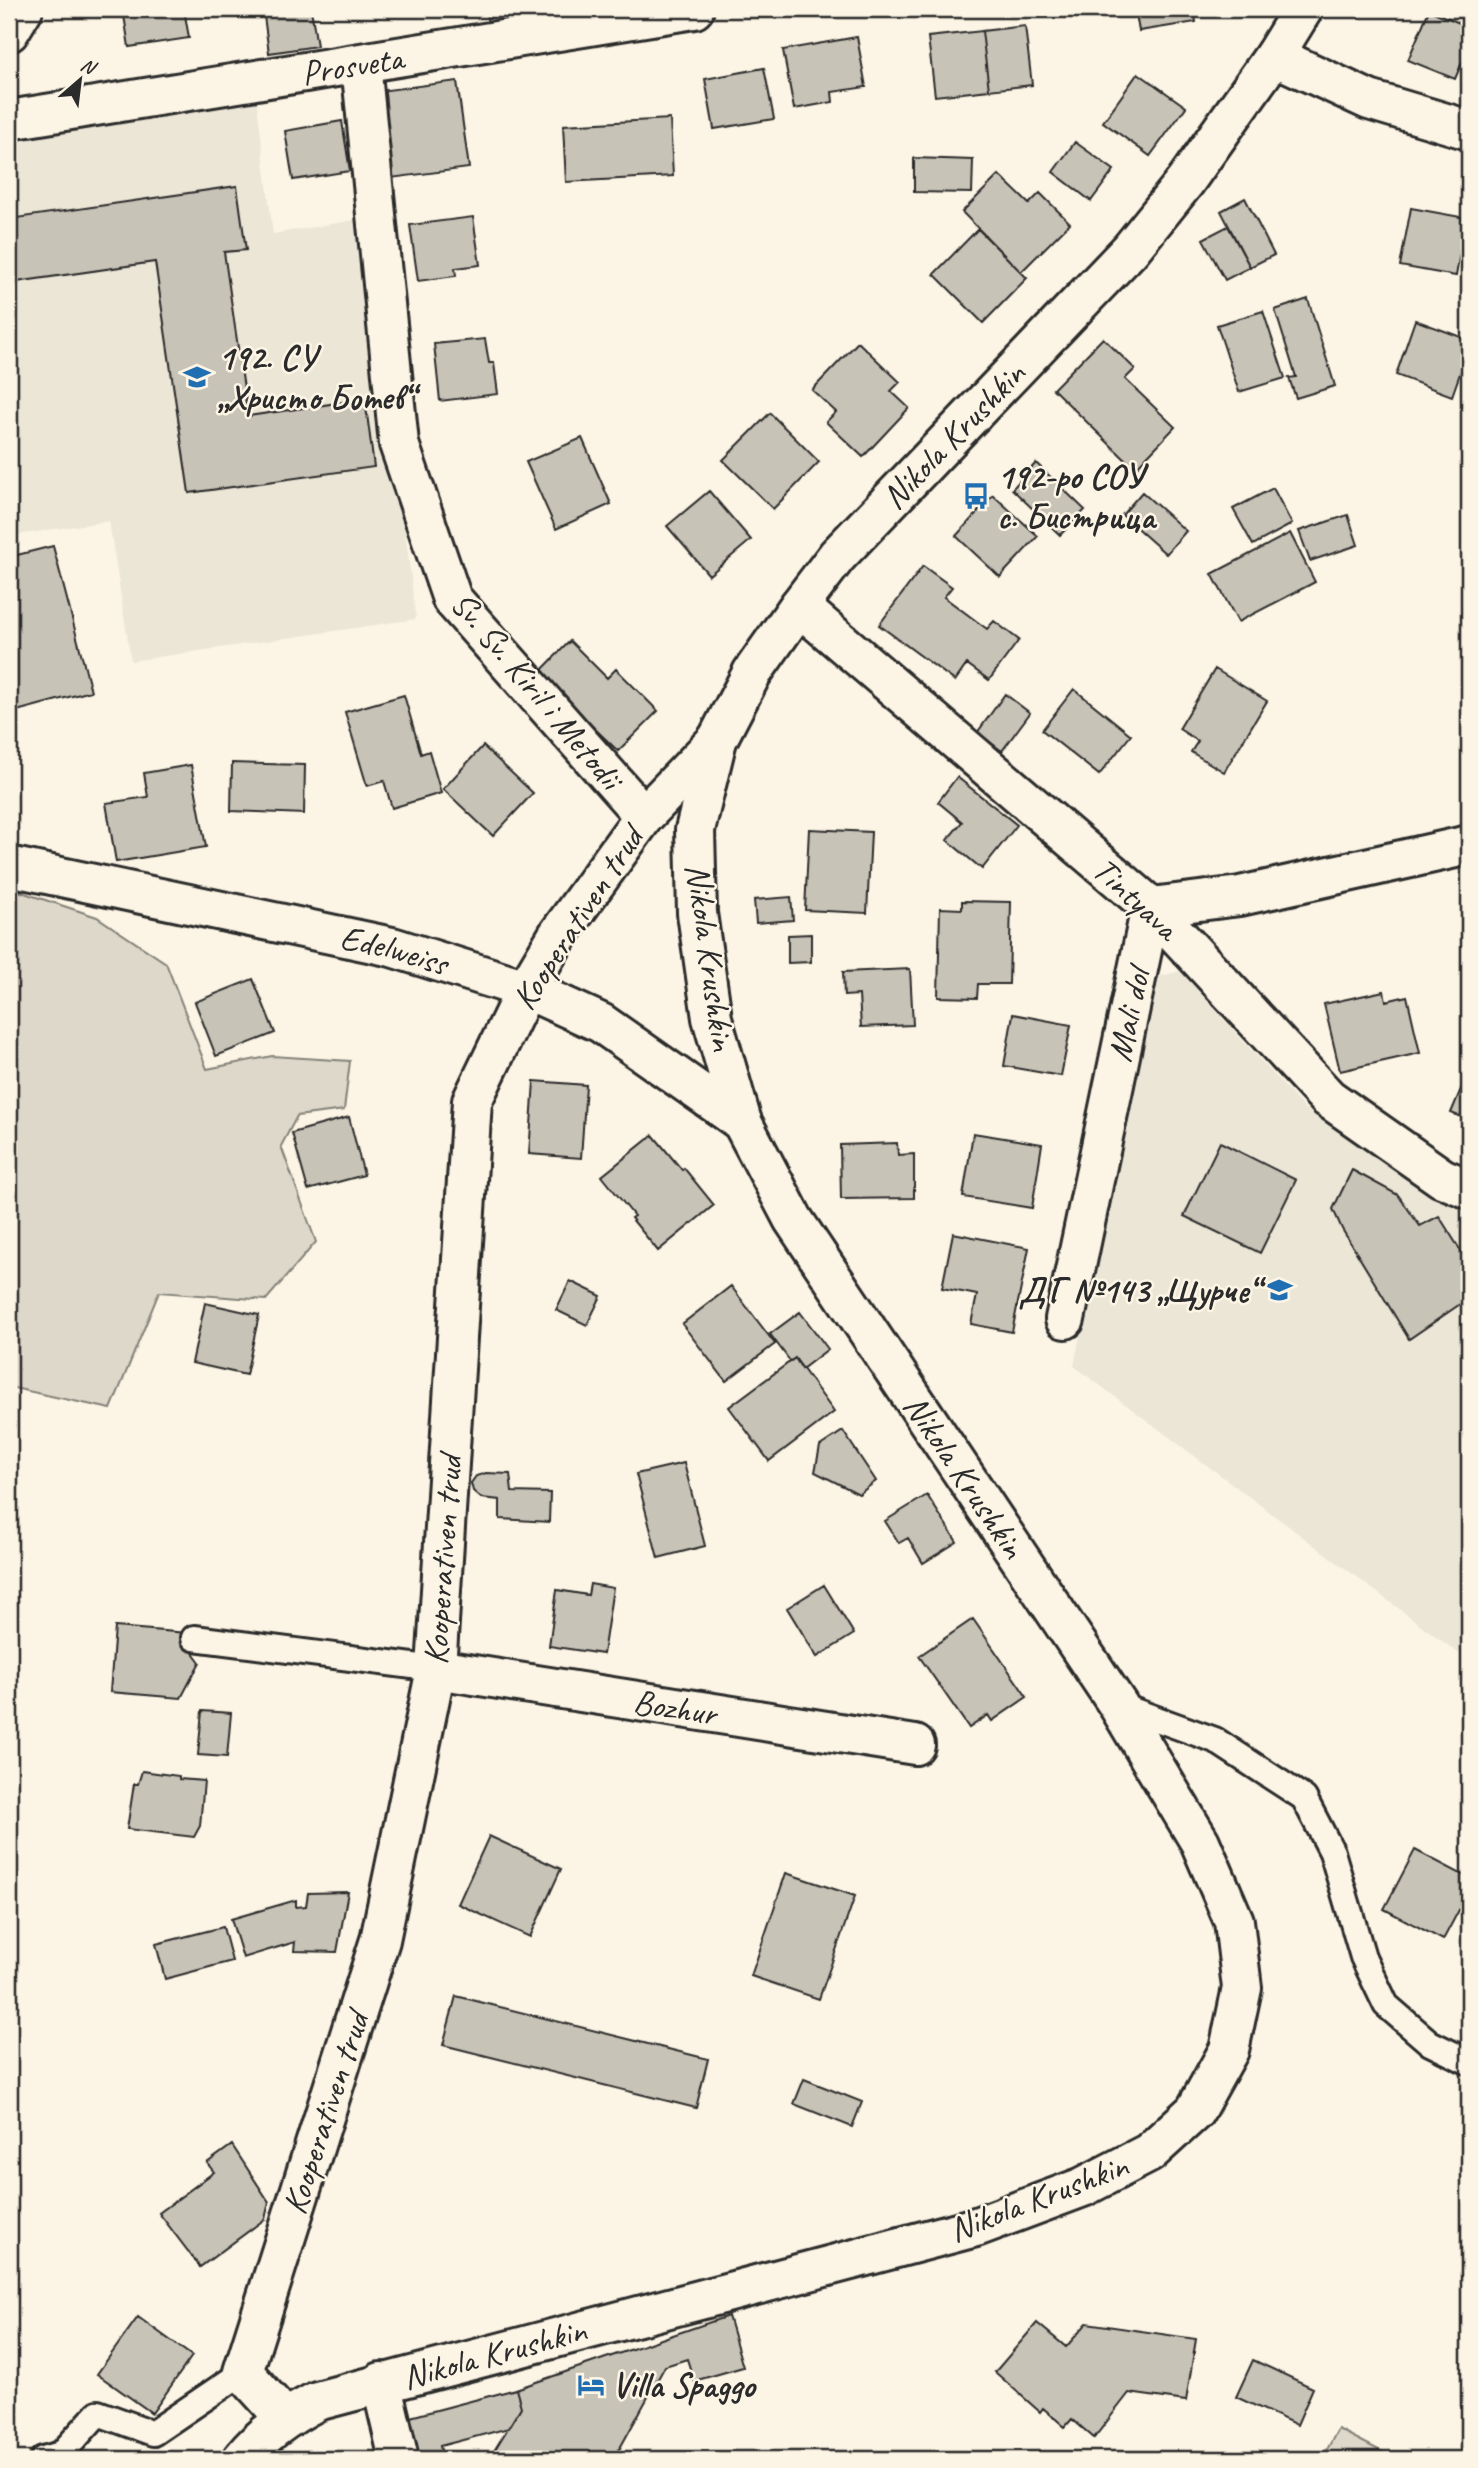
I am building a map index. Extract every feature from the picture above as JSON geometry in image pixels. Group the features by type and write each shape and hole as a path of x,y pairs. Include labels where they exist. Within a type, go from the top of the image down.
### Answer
{"street":[{"path":"9,32 23,9"},
{"name":"Prosveta","path":"9,120 694,9"},
{"name":"Nikola Krushkin","path":"242,2459 285,2417 317,2401 976,2227 1083,2187 1149,2153 1195,2111 1229,2050 1242,1989 1234,1921 1200,1842 1118,1705 793,1219 742,1122 712,1018 697,913 695,830 718,740 752,673 799,606 838,556 1130,250 1185,182 1274,56 1303,9"},
{"path":"1274,56 1369,100 1469,130"},
{"name":"Sv. Sv. Kiril i Metodii","path":"361,64 399,444 452,599 645,816"},
{"name":"Tintyava","path":"799,606 1151,907 1328,1098 1442,1178 1469,1189"},
{"name":"Kooperativen trud","path":"243,2372 380,1940 436,1669 472,1101 526,989 558,935 645,816 718,740"},
{"path":"1151,907 1240,896 1469,845"},
{"name":"Edelweiss","path":"9,866 392,947 526,989 601,1023 742,1122"},
{"name":"Mali dol","path":"1065,1319 1151,907"},
{"name":"Bozhur","path":"436,1669 915,1745"},
{"path":"243,2372 285,2417"},
{"path":"381,2382 399,2459"}],"lane":[{"path":"194,1638 436,1669"},
{"path":"1118,1705 1215,1740 1304,1798 1332,1852 1363,1957 1386,2005 1430,2043 1469,2062"},
{"path":"43,2459 61,2454 99,2413 153,2432 243,2372"}],"shaded area":[{"name":"192. СУ „Христо Ботев“","path":"256,95 273,234 366,218 416,619 131,661 109,521 9,536 9,137"},
{"path":"9,888 97,917 166,963 207,1069 272,1056 350,1061 344,1110 297,1116 281,1146 316,1242 266,1300 159,1292 111,1409 9,1387"},
{"name":"ДГ №143 „Щурче“","path":"1180,971 1304,1108 1437,1199 1469,1213 1469,1661 1074,1366 1148,980"},
{"path":"1338,2429 1396,2459 1322,2459"}],"building":[{"path":"123,9 184,9 189,38 129,47"},
{"path":"263,9 311,9 317,46 269,53"},
{"path":"485,9 514,9 516,17 488,22"},
{"path":"1135,9 1194,9 1196,22 1139,31"},
{"path":"1429,10 1469,27 1469,46 1455,79 1408,60"},
{"path":"1025,26 1032,85 989,90 982,31"},
{"path":"982,31 989,90 935,96 928,37"},
{"path":"857,37 866,87 832,92 833,102 794,109 783,50"},
{"path":"764,68 774,119 714,129 705,79"},
{"path":"1138,73 1186,107 1150,156 1103,122"},
{"path":"457,81 469,168 391,178 379,91"},
{"path":"670,119 673,176 566,182 563,125"},
{"path":"342,121 350,171 293,180 285,131"},
{"path":"1075,142 1114,170 1091,201 1053,172"},
{"path":"914,158 973,160 972,193 914,192"},
{"path":"999,175 1029,204 1040,193 1070,223 1021,272 962,212"},
{"path":"237,186 246,250 224,252 248,416 365,399 374,467 189,493 155,262 9,283 9,219"},
{"path":"1245,198 1274,255 1250,267 1221,211"},
{"path":"1411,208 1466,218 1456,276 1400,266"},
{"path":"473,217 480,265 455,268 456,276 418,281 410,225"},
{"path":"1228,226 1250,267 1225,280 1203,239"},
{"path":"978,229 1027,278 983,323 934,274"},
{"path":"1308,299 1335,386 1296,398 1289,378 1296,377 1275,310"},
{"path":"1263,311 1285,378 1239,392 1217,325"},
{"path":"1415,320 1469,340 1469,348 1452,396 1396,375"},
{"path":"1103,338 1135,369 1125,379 1175,427 1135,469 1053,389"},
{"path":"485,339 489,363 494,363 498,394 440,401 434,344"},
{"path":"858,342 900,382 891,391 909,408 863,457 826,422 836,412 812,390"},
{"path":"770,413 819,462 773,509 723,460"},
{"path":"582,438 611,504 556,529 526,462"},
{"path":"1036,463 1085,510 1060,535 1012,489"},
{"path":"1273,488 1292,524 1253,545 1233,509"},
{"path":"709,491 751,540 709,575 667,526"},
{"path":"1142,492 1186,531 1166,554 1122,515"},
{"path":"993,495 1038,536 1000,577 956,536"},
{"path":"1348,515 1358,545 1310,561 1299,531"},
{"path":"1290,533 1315,582 1238,622 1212,574"},
{"path":"53,546 91,691 13,712 9,695 9,557"},
{"path":"923,566 952,587 944,597 987,629 994,621 1019,640 989,680 967,664 955,681 879,625"},
{"path":"570,641 607,678 616,669 658,711 618,751 538,674"},
{"path":"1215,669 1267,701 1224,772 1191,752 1198,741 1179,729"},
{"path":"1074,689 1131,735 1099,775 1042,730"},
{"path":"1005,694 1030,713 1002,751 977,733"},
{"path":"404,695 421,754 429,751 441,793 392,808 384,781 367,786 345,712"},
{"path":"483,746 533,793 493,836 443,789"},
{"path":"232,763 305,765 304,814 231,811"},
{"path":"191,765 206,847 116,862 106,803 148,797 144,773"},
{"path":"957,777 1017,825 982,869 947,840 962,822 938,802"},
{"path":"809,829 871,832 867,913 805,910"},
{"path":"791,897 793,920 756,923 754,900"},
{"path":"962,901 1011,902 1009,984 978,984 977,998 938,997 940,908 962,909"},
{"path":"811,934 811,962 788,963 788,935"},
{"path":"910,969 913,1025 861,1027 859,995 844,996 843,972"},
{"path":"253,979 275,1033 216,1056 195,1002"},
{"path":"1384,991 1386,1001 1407,996 1420,1053 1340,1071 1324,1004"},
{"path":"1013,1014 1071,1025 1061,1076 1004,1066"},
{"path":"1469,1070 1469,1120 1451,1113"},
{"path":"534,1081 586,1085 581,1158 529,1154"},
{"path":"349,1117 364,1175 308,1190 292,1133"},
{"path":"973,1133 1042,1144 1032,1208 963,1197"},
{"path":"653,1135 714,1205 658,1251 602,1176"},
{"path":"1220,1142 1296,1180 1260,1253 1184,1216"},
{"path":"897,1143 898,1155 914,1154 914,1198 841,1199 840,1145"},
{"path":"1352,1170 1398,1195 1420,1226 1439,1216 1469,1264 1469,1298 1409,1339 1342,1229 1333,1209"},
{"path":"953,1233 1029,1248 1012,1332 971,1324 977,1295 942,1288"},
{"path":"570,1281 601,1296 587,1325 556,1310"},
{"path":"731,1286 775,1344 726,1381 682,1324"},
{"path":"205,1303 259,1315 246,1375 192,1363"},
{"path":"800,1312 828,1349 802,1369 795,1358 790,1361 770,1334"},
{"path":"795,1358 834,1412 769,1461 729,1407"},
{"path":"843,1431 876,1481 859,1494 815,1472 820,1446"},
{"path":"684,1463 705,1546 658,1558 636,1474"},
{"path":"486,1473 510,1474 512,1492 550,1493 549,1522 500,1519 500,1500 481,1498 473,1491 471,1483 476,1476"},
{"path":"927,1495 957,1542 923,1563 908,1538 899,1543 885,1521"},
{"path":"590,1584 613,1588 603,1654 549,1646 557,1590 588,1595"},
{"path":"824,1585 854,1634 817,1657 787,1608"},
{"path":"973,1619 1027,1697 992,1721 988,1715 969,1728 919,1656"},
{"path":"115,1627 187,1633 185,1642 200,1662 181,1698 110,1692"},
{"path":"202,1711 231,1713 227,1757 198,1755"},
{"path":"142,1771 204,1781 200,1826 194,1837 127,1829 134,1784 138,1784"},
{"path":"489,1836 561,1869 530,1937 458,1904"},
{"path":"1415,1850 1469,1878 1469,1891 1443,1940 1384,1909"},
{"path":"786,1873 855,1896 819,1999 751,1976"},
{"path":"348,1892 337,1952 294,1951 295,1942 243,1958 231,1919 296,1900 296,1907 306,1906 308,1893"},
{"path":"223,1927 232,1961 165,1979 156,1944"},
{"path":"456,1996 708,2059 696,2108 443,2045"},
{"path":"804,2079 862,2102 852,2127 794,2104"},
{"path":"232,2145 269,2202 265,2219 200,2267 159,2213 214,2172 207,2163"},
{"name":"Villa Spaggo","path":"728,2316 743,2367 694,2381 687,2359 665,2366 614,2459 489,2459 521,2407 516,2389"},
{"path":"138,2317 192,2356 152,2413 97,2374"},
{"path":"1037,2323 1066,2347 1087,2323 1196,2339 1186,2401 1129,2393 1094,2438 1072,2419 1065,2427 1043,2408 1040,2412 995,2372"},
{"path":"1253,2360 1313,2388 1297,2425 1236,2397"},
{"path":"516,2389 521,2407 509,2428 440,2446 443,2459 408,2459 399,2420"}],"place":[{"name":"192. СУ „Христо Ботев“","path":"197,377"},
{"name":"192-ро СОУ с. Бистрица","path":"976,496"},
{"name":"ДГ №143 „Щурче“","path":"1279,1290"},
{"name":"Villa Spaggo","path":"591,2385"}]}
